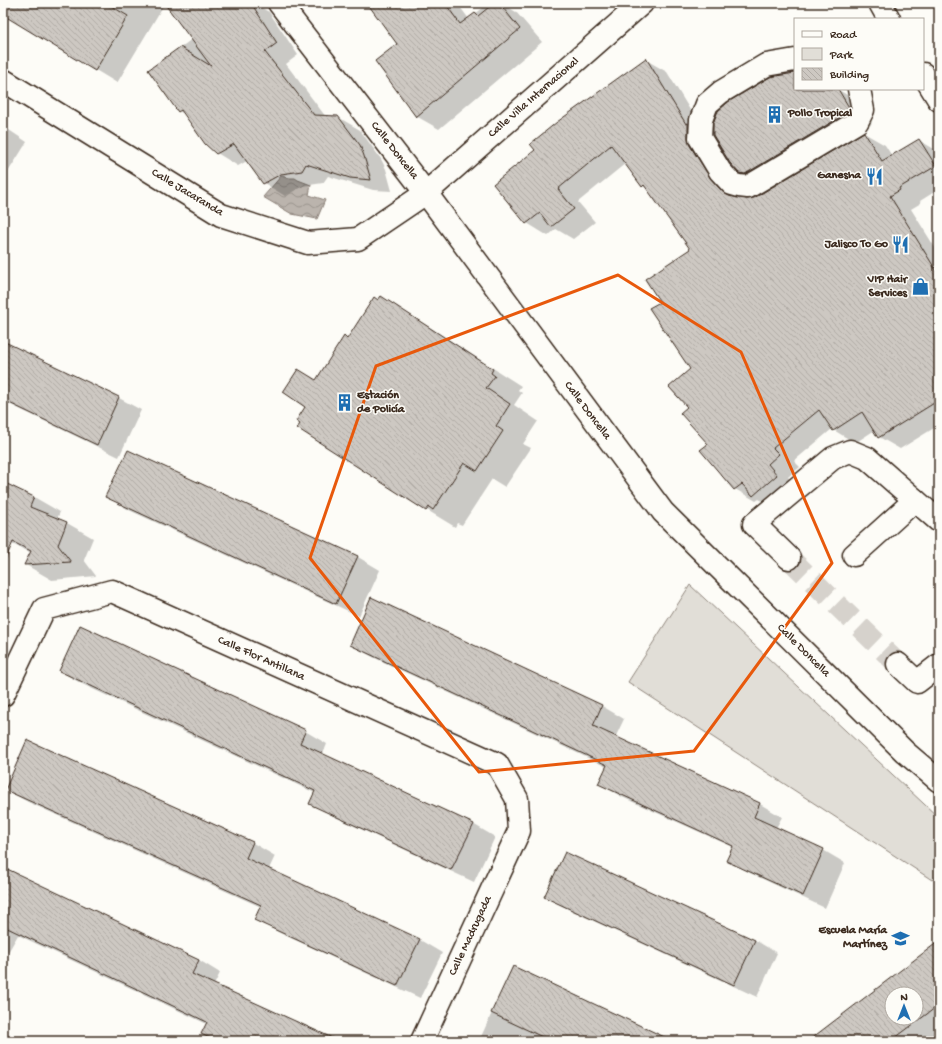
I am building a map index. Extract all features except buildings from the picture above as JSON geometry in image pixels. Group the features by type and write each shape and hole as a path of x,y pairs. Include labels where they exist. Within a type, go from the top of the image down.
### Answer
{"street":[{"name":"Calle Doncella","path":"279,3 426,193 663,512 905,752 939,781"},
{"name":"Calle Villa Internacional","path":"426,193 642,3"},
{"path":"880,3 888,18"},
{"path":"794,60 766,65 721,92 707,104 701,120 700,138 720,171 732,184 748,187 857,122 863,110 859,90"},
{"path":"924,76 939,100"},
{"name":"Calle Jacaranda","path":"3,80 221,216 308,243 358,239 426,193"},
{"path":"789,558 754,524 833,458 850,451 866,458 939,521"},
{"path":"854,555 915,500"},
{"name":"Calle Flor Antillana","path":"3,696 44,609 112,591 497,764 517,799 519,831"},
{"path":"898,664 918,682 939,665"},
{"name":"Calle Madrugada","path":"422,1041 519,831"}],"highlighted area":[{"path":"618,275 741,352 832,563 694,751 479,772 310,558 376,366"}],"green space":[{"path":"690,585 939,818 939,875 932,880 628,682"}],"water":[{"path":"282,175 286,178 295,178 311,185 309,195 325,200 317,219 292,214 263,197"}],"tunnel":[{"path":"789,558 898,664"}],"place":[{"name":"Pollo Tropical","path":"775,114"},
{"name":"Ganesha","path":"874,176"},
{"name":"Jalisco To Go","path":"901,245"},
{"name":"VIP Hair Services","path":"920,287"},
{"name":"Estación de Policía","path":"344,403"},
{"name":"Escuela María Martínez","path":"900,938"}]}
